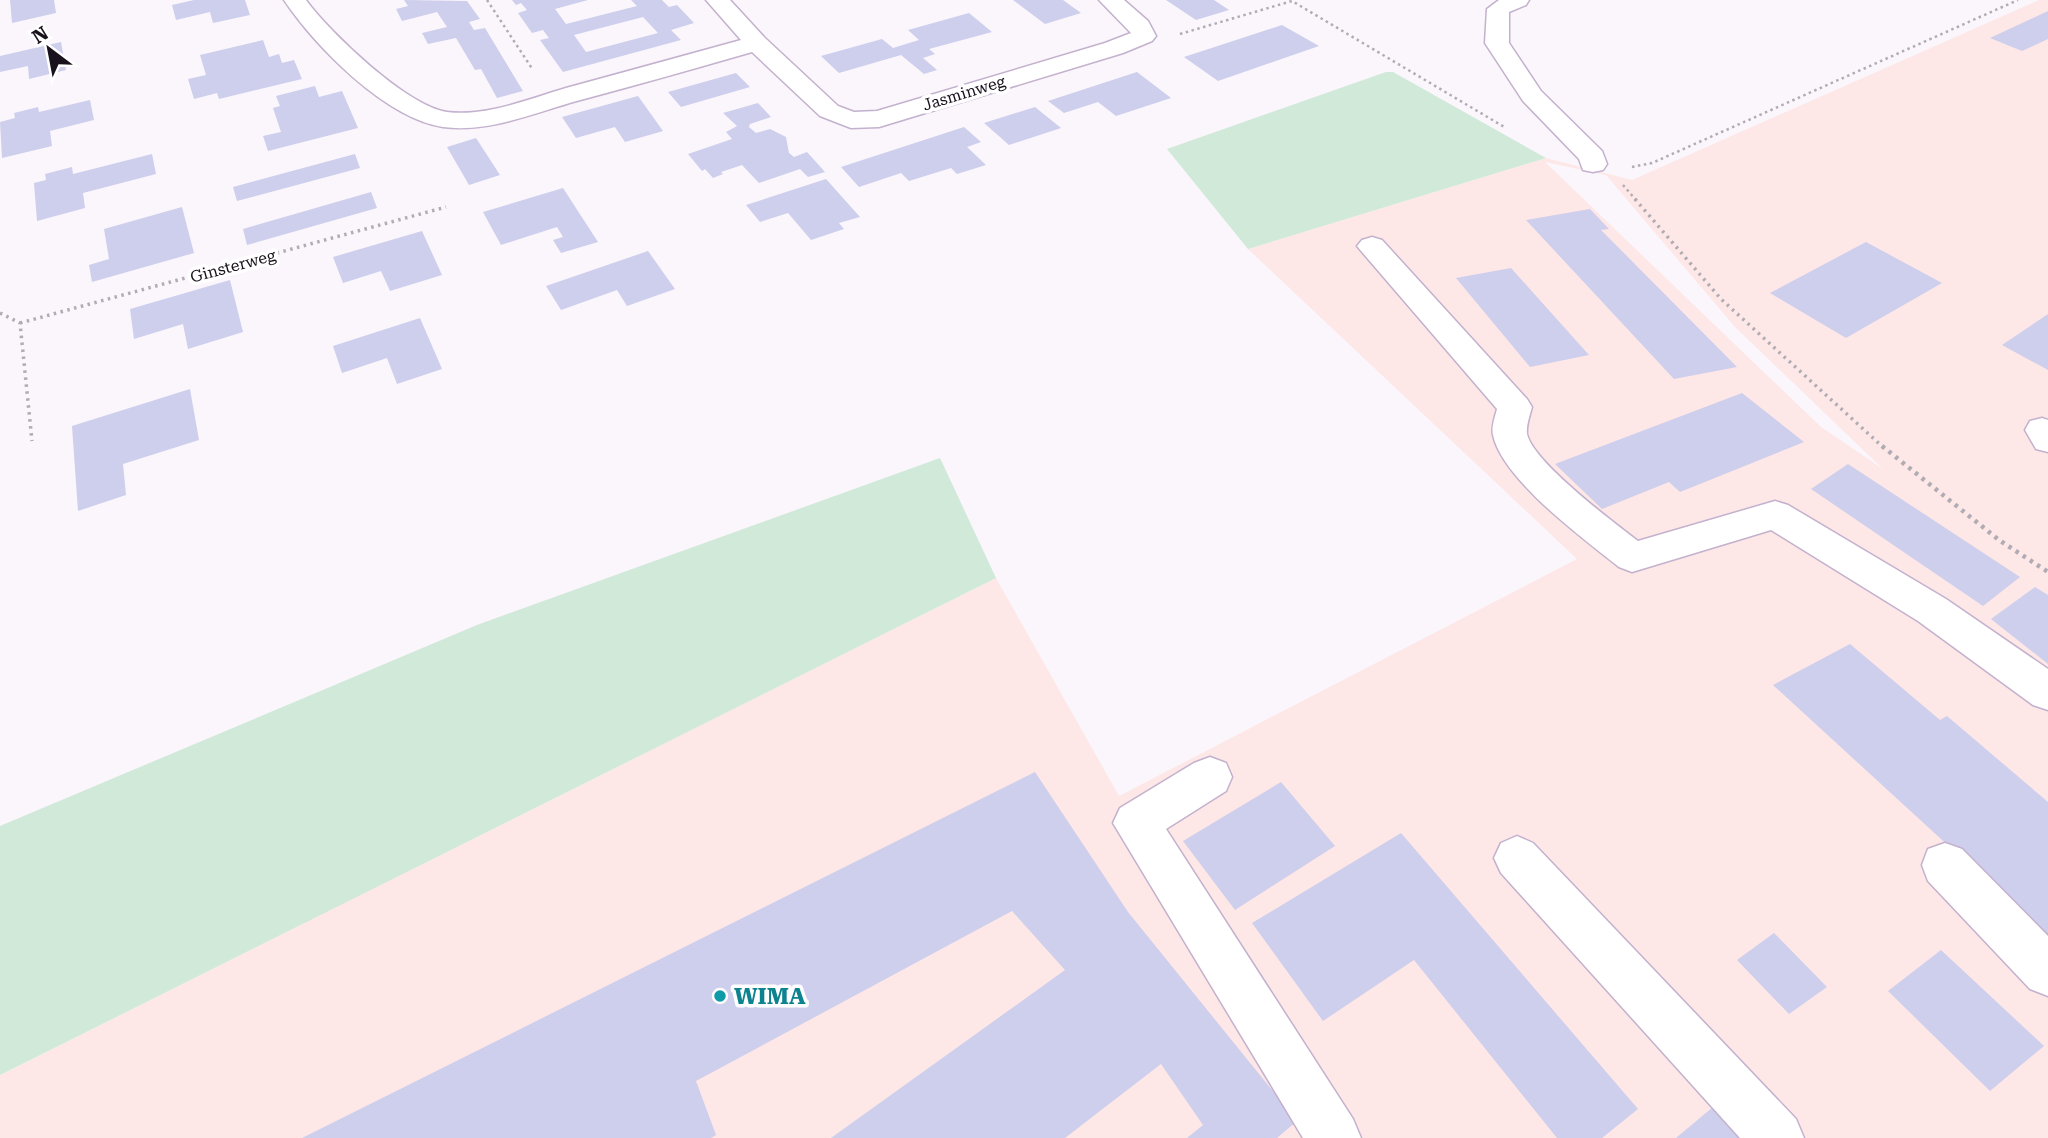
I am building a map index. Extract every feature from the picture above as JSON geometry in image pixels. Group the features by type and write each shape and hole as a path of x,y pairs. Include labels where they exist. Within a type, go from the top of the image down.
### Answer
{"street":[{"path":"295,0 321,34 365,72 413,108 440,119 499,114 757,43 718,0"},
{"path":"1110,0 1140,26 1144,36"},
{"path":"1518,0 1498,9 1497,43 1532,96 1600,166"},
{"name":"Jasminweg","path":"757,43 829,111 851,120 879,119 1114,48 1144,36"},
{"path":"1372,246 1515,407 1509,435 1521,456 1569,506 1632,557 1775,515 1932,610 2048,692"},
{"path":"1210,777 1136,824 1334,1138"},
{"path":"1517,858 1777,1138"},
{"path":"1945,865 2048,971"}],"path":[{"path":"487,0 552,100"},
{"path":"1600,166 1620,169 1652,163 2018,0"},
{"path":"1144,36 1188,34 1292,1 1515,133"},
{"path":"1600,166 1721,299 1894,457 2000,540 2048,572"},
{"name":"Ginsterweg","path":"20,323 446,207"},
{"path":"0,313 20,323 32,441"}],"shaded area":[{"path":"2039,0 2048,0 2048,1138 0,1138 0,1075 996,578 1119,796 1577,559 1248,249 1546,158 1632,180","holes":["1545,162 1606,175 1735,327 1883,469 1821,427"]}],"green space":[{"path":"1386,72 1393,72 1546,158 1248,249 1167,149"},
{"path":"940,458 996,578 0,1075 0,826 477,625"}],"building":[{"path":"10,0 54,0 56,13 12,23"},
{"path":"194,0 245,0 250,15 213,23 210,12 176,20 172,5"},
{"path":"404,0 467,1 480,19 469,22 474,30 485,28 523,91 497,98 481,69 475,70 456,38 428,44 422,33 447,27 437,12 402,21 396,9 408,6"},
{"path":"512,0 588,0 555,9 566,24 637,6 631,0 662,0 669,7 677,5 694,23 671,30 681,40 563,72 540,40 549,38 543,30 532,33 518,13 527,10 521,3 516,5","holes":["643,17 658,33 586,52 574,35"]},
{"path":"1013,0 1063,0 1081,13 1045,24"},
{"path":"1166,0 1214,0 1229,10 1196,20"},
{"path":"2048,11 2048,39 2022,51 1990,38"},
{"path":"969,13 992,32 929,49 935,54 923,58 937,70 924,74 901,55 839,73 821,56 882,39 893,48 919,40 908,30"},
{"path":"1282,25 1319,46 1218,81 1184,57"},
{"path":"263,40 269,57 279,54 282,63 294,60 302,79 219,99 217,93 194,99 188,79 206,75 200,55"},
{"path":"61,42 66,70 29,79 28,66 0,72 0,56"},
{"path":"1137,72 1171,98 1116,116 1098,102 1064,113 1048,101"},
{"path":"736,73 750,87 681,107 668,92"},
{"path":"315,86 319,97 342,91 358,128 268,151 263,136 281,132 273,108 280,106 276,96"},
{"path":"638,96 663,131 625,142 615,127 576,138 562,117"},
{"path":"90,100 94,120 50,131 52,146 2,158 0,122 15,118 14,113 38,107 39,112"},
{"path":"758,103 771,117 750,124 749,127 756,133 770,129 786,137 789,153 794,157 807,152 825,172 808,177 800,169 759,183 742,165 721,172 723,174 713,178 705,169 702,171 688,154 732,139 726,132 737,126 723,113"},
{"path":"1035,107 1061,128 1009,145 984,123"},
{"path":"964,127 981,142 967,147 986,165 957,174 951,168 909,181 901,173 859,187 841,167"},
{"path":"476,138 500,175 469,185 447,147"},
{"path":"152,154 156,174 83,193 85,208 37,221 34,183 46,180 45,174 72,167 73,174"},
{"path":"355,154 360,168 237,201 233,187"},
{"path":"826,179 860,217 839,223 844,229 811,240 788,213 760,222 746,205"},
{"path":"563,188 598,242 561,253 553,240 563,237 557,227 501,245 483,212"},
{"path":"371,192 377,208 247,245 243,229"},
{"path":"182,207 194,253 92,282 89,265 109,259 104,229"},
{"path":"1590,209 1609,229 1601,230 1737,367 1674,379 1526,220"},
{"path":"422,231 442,275 390,291 381,271 343,283 333,257"},
{"path":"1866,242 1942,283 1846,338 1770,293"},
{"path":"648,251 675,289 627,306 617,290 561,310 546,286"},
{"path":"1511,268 1589,355 1530,367 1456,278"},
{"path":"230,280 243,332 188,349 183,324 134,339 130,309"},
{"path":"2048,314 2048,370 2002,345"},
{"path":"420,318 442,369 397,384 387,358 342,373 333,346"},
{"path":"190,389 199,440 123,464 126,495 78,511 72,426"},
{"path":"1742,393 1804,442 1680,492 1669,482 1602,509 1555,464"},
{"path":"1848,464 2020,577 1983,606 1811,489"},
{"path":"2035,587 2048,595 2048,664 1991,619"},
{"path":"1850,644 1940,720 1947,716 2048,802 2048,937 1773,685"},
{"name":"WIMA","path":"1035,772 1128,912 1297,1121 1277,1138 1187,1138 1203,1125 1161,1064 1065,1138 831,1138 1065,970 1012,911 696,1081 716,1135 711,1138 302,1138"},
{"path":"1281,782 1335,846 1235,910 1183,841"},
{"path":"1401,833 1638,1109 1602,1138 1557,1138 1414,960 1323,1021 1252,923"},
{"path":"1774,933 1827,987 1789,1014 1737,960"},
{"path":"1941,950 2044,1046 1990,1091 1888,991"},
{"path":"1713,1107 1742,1138 1676,1138"}],"place":[{"name":"WIMA","path":"720,996"}]}
